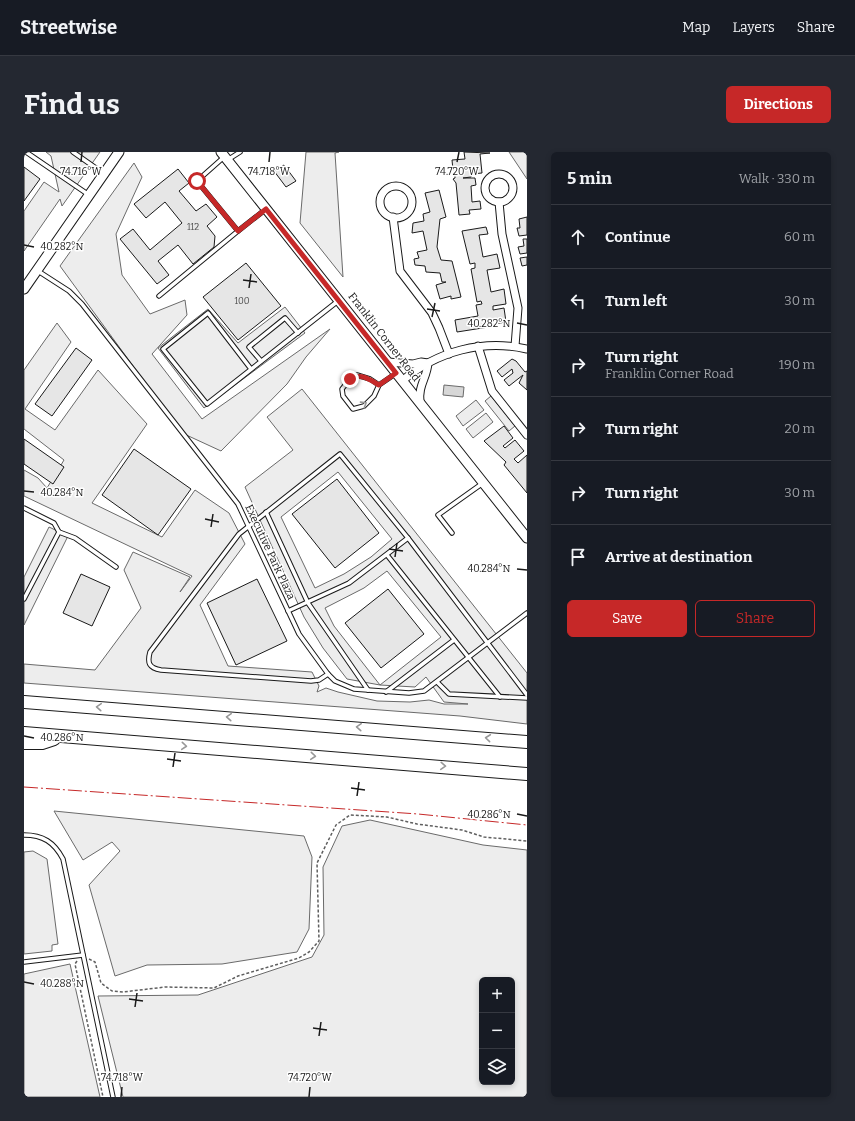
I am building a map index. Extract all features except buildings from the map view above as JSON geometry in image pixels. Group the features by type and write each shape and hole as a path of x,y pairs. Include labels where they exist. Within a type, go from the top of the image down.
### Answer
{"highway":[{"path":"24,702 527,742"},
{"path":"24,734 527,774"},
{"path":"24,743 42,743 63,736"}],"main road":[{"path":"24,289 119,152"},
{"name":"Franklin Corner Road","path":"225,156 527,538"}],"street":[{"path":"499,174 507,177 513,185 511,195 508,199 499,202 488,197 485,187 489,178 499,174"},
{"path":"399,186 408,192 412,202 407,213 403,216 393,217 384,212 381,208 381,197 388,188 399,186"},
{"path":"499,202 502,234 518,308 515,346"},
{"path":"393,217 400,271 432,313 440,328 448,354"},
{"path":"478,346 492,391 527,435"},
{"path":"399,377 448,354 478,346 515,346 527,349"},
{"path":"388,362 413,364 421,362 428,363"},
{"path":"420,402 420,385 428,370 428,363"}],"lane":[{"path":"26,152 89,195"},
{"path":"73,152 104,173"},
{"path":"238,231 197,181 225,156 240,152"},
{"path":"159,296 266,209"},
{"name":"Executive Park Plaza","path":"37,271 68,290 82,304 238,504 299,634 328,674 335,681 344,687 386,692 418,693 437,682 527,613"},
{"path":"251,369 208,313 163,349 206,404 298,333 339,300"},
{"path":"261,361 249,347 285,318 298,333"},
{"path":"379,385 370,379 357,375 350,379 342,389 343,396 353,409 356,409 364,406 374,396 379,385 399,377"},
{"path":"328,674 319,680 311,681 161,670 154,669 150,666 148,659 150,652 239,534 340,454 408,538 527,695"},
{"path":"452,533 438,515 484,483"},
{"path":"24,508 54,523 59,532 75,538 116,567"},
{"path":"266,512 308,603 368,690"},
{"path":"24,599 59,532"},
{"path":"288,611 349,583 408,538"},
{"path":"387,555 454,640 470,657 500,697"},
{"path":"386,692 454,640"},
{"path":"437,682 449,694 527,698"},
{"path":"24,835 44,838 57,849 63,859 113,1097"},
{"path":"24,962 83,954"}],"path":[{"path":"103,1097 75,964 76,961 84,960 95,962 101,984 112,991 123,992 165,987 214,988 238,976 299,958 309,952 319,941 317,863 320,853 336,825 350,816 387,818 462,830 484,837 527,841"}],"shaded area":[{"path":"46,152 100,152 62,206 60,199 24,251 24,211 44,182 59,192 51,156"},
{"path":"306,152 339,152 335,153 343,277 300,223"},
{"path":"509,152 527,152 527,179"},
{"path":"134,163 142,177 116,234 122,275 150,314 185,300 187,315 152,354 202,419 330,329 306,357 287,384 221,451 182,433 60,266"},
{"path":"285,307 305,333 204,408 158,348 208,309 238,343"},
{"path":"57,323 71,342 25,409 55,430 98,370 147,424 92,503 162,537 195,490 229,513 245,544 200,605 228,666 312,672 319,686 317,692 326,688 377,701 410,702 429,700 444,704 468,704 444,702 426,677 415,687 380,685 347,679 323,648 304,617 245,487 293,450 267,417 302,389 527,673 527,724 460,716 24,683 24,664 95,670 141,608 124,570 133,552 190,577 180,592 192,576 24,496 24,470 38,478 47,488 64,460 24,429 24,370","holes":["338,472 392,539 371,557 344,574 315,588 281,517","387,571 441,637 380,685 334,626 325,608 364,588"]},
{"path":"444,385 464,387 463,397 443,395"},
{"path":"491,396 515,426 509,431 485,401"},
{"path":"476,400 484,410 463,426 456,416"},
{"path":"486,413 493,422 473,438 466,429"},
{"path":"49,527 68,536 24,625 24,577"},
{"path":"54,811 304,836 312,857 309,929 297,952 222,964 147,965 115,976 89,885 120,851 112,842 83,860"},
{"path":"370,820 483,845 527,850 527,1097 123,1097 98,996 198,995 312,957 324,935 323,867 342,826"},
{"path":"33,851 47,859 58,944 52,945 52,951 24,954 24,852"},
{"path":"70,964 100,1097 24,1097 24,974"}],"power":[{"path":"24,787 418,814 527,825"}],"route":[{"path":"197,181 238,231 266,209 396,373 384,383 379,385 362,376 357,375 350,379"}]}
